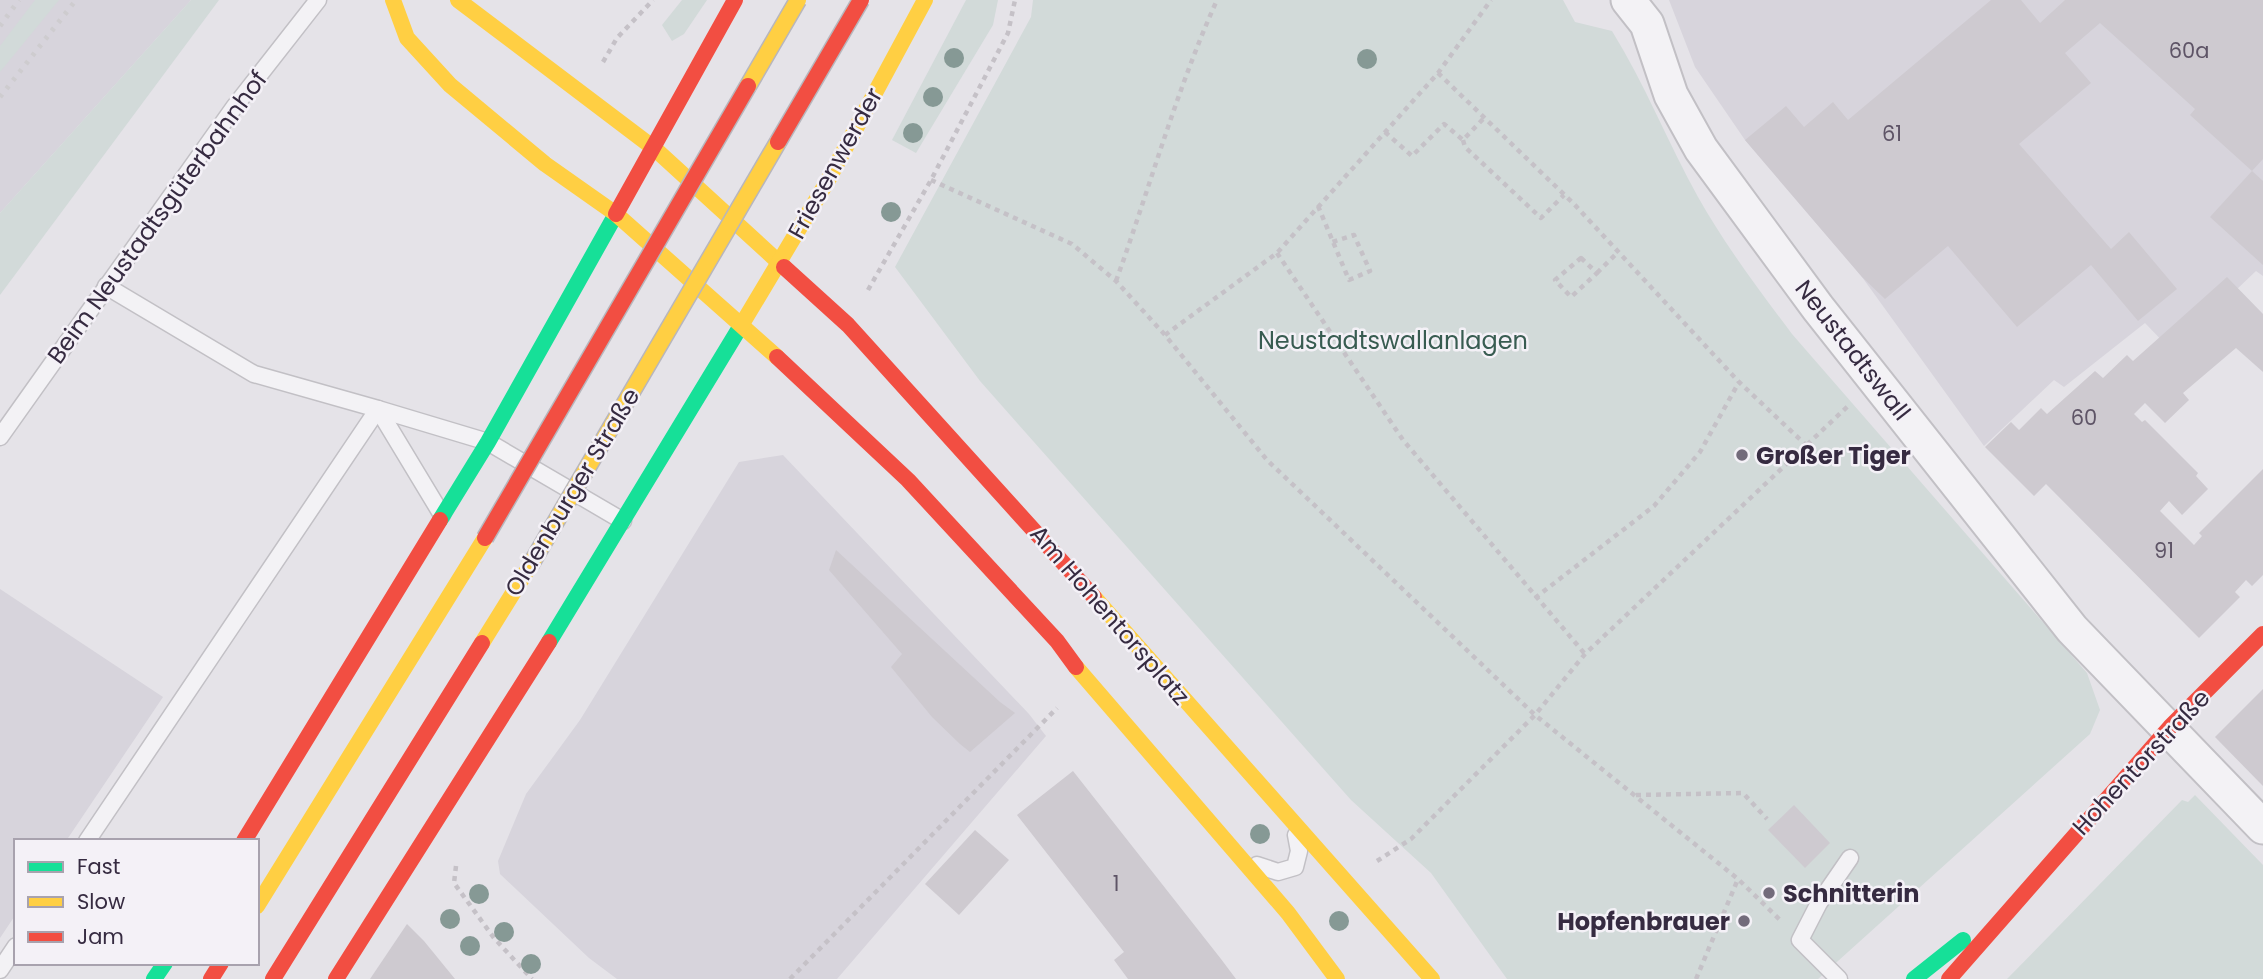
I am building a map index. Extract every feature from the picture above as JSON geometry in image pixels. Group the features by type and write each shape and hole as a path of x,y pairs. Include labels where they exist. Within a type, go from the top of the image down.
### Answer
{"main road":[{"path":"393,0 407,38 450,85 545,164 616,214 742,324 908,480 1057,641 1087,681 1288,913 1337,979"},
{"name":"Am Hohentorsplatz","path":"457,0 655,149 848,325 1044,540 1432,979"},
{"path":"245,839 488,442 655,149 735,0"},
{"name":"Oldenburger Straße","path":"259,903 485,538 798,0"},
{"name":"Oldenburger Straße","path":"273,979 531,564 861,0"},
{"name":"Friesenwerder","path":"336,979 495,730 742,324 827,182 925,0"},
{"path":"1057,641 1076,634"},
{"path":"1099,634 1138,649"},
{"name":"Hohentorstraße","path":"1949,979 2022,892 2170,727 2263,634"},
{"name":"Hohentorstraße","path":"1914,979 2022,892"}],"street":[{"name":"Neustadtswall","path":"1628,0 1647,24 1671,95 1701,149 1818,308 2072,629 2170,727 2263,827"}],"lane":[{"name":"Beim Neustadtsgüterbahnhof","path":"0,437 235,106 318,0"},
{"path":"106,286 254,374 488,442 623,521"},
{"path":"378,409 443,515"},
{"path":"88,839 378,409"},
{"path":"1237,854 1259,866 1279,872 1295,867 1298,851 1296,833 1285,813"},
{"path":"1839,979 1800,940 1819,903 1850,858"},
{"path":"0,970 14,949"}],"path":[{"path":"583,95 617,38 653,0"},
{"path":"848,325 931,180 1008,33 1015,0"},
{"path":"1116,281 1158,165 1187,66 1217,0"},
{"path":"1165,335 1277,253 1438,73 1490,0"},
{"path":"1438,73 1564,195 1739,382 1806,445"},
{"path":"1463,140 1484,118"},
{"path":"1385,132 1412,156 1444,124 1541,218 1564,195"},
{"path":"931,180 1072,244 1116,281 1165,335 1267,460 1535,715 1738,879 1800,940"},
{"path":"1318,206 1332,242 1349,280 1370,271 1354,235 1332,242"},
{"path":"1597,273 1581,257 1555,280 1571,298 1597,273 1618,252"},
{"path":"1277,253 1403,440 1585,654"},
{"path":"1346,880 1410,839 1535,715 1585,654 1876,379"},
{"path":"1535,598 1654,506 1700,452 1739,382"},
{"path":"790,979 1030,733 1087,681"},
{"path":"1635,795 1744,793 1767,819"},
{"path":"1696,979 1738,879"},
{"path":"454,883 494,938 532,979"}],"shaded area":[{"path":"0,0 191,0 0,213"},
{"path":"1669,0 2263,0 2263,276 2256,271 2172,351 2145,323 2064,387 2054,380 1984,446 1862,277 1745,140 1695,67"},
{"path":"783,455 1029,714 1046,736 837,979 617,979 589,958 500,874 498,861 526,794 580,720 739,462"},
{"path":"0,589 163,697 67,839 14,839 14,917 0,938"}],"green space":[{"path":"35,0 59,0 0,72 0,46"},
{"path":"191,0 219,0 0,295 0,213"},
{"path":"682,0 707,0 684,34 672,41 662,25"},
{"path":"966,0 998,0 993,25 916,153 892,140"},
{"name":"Neustadtswallanlagen","path":"1033,0 1563,0 1575,22 1612,31 1708,215 1767,301 1792,334 2087,673 2100,710 2090,734 1818,979 1507,979 1431,873 1351,800 980,381 895,267 1031,17"},
{"path":"2195,795 2263,865 2263,979 2007,979 2182,800 2188,802"}],"building":[{"path":"1991,0 2021,0 2040,23 2065,0 2263,0 2263,159 2252,171 2190,115 2195,109 2100,23 2065,53 2091,83 2019,144 2111,249 2129,232 2177,289 2138,321 2091,265 2017,327 1948,246 1885,299 1862,277 1745,140 1786,106 1804,127 1833,102 1848,120"},
{"path":"2252,171 2263,181 2263,265 2210,217"},
{"path":"2227,277 2263,314 2263,372 2236,348 2183,393 2189,400 2165,423 2145,403 2134,414 2142,422 2145,420 2198,473 2196,476 2208,489 2182,515 2169,501 2160,511 2194,545 2202,536 2199,533 2263,469 2263,575 2252,586 2246,580 2235,592 2240,597 2199,638 2046,484 2034,496 1985,447 2011,422 2019,430 2041,408 2047,414 2095,371 2103,378 2127,355 2133,361"},
{"path":"836,550 1015,713 970,752 932,717 891,667 902,654 829,570"},
{"path":"2263,689 2263,786 2215,737"},
{"path":"1073,771 1236,979 1128,979 1114,960 1124,952 1017,815"},
{"path":"1794,805 1830,843 1805,868 1768,830"},
{"path":"975,830 1009,860 959,915 925,884"},
{"path":"407,924 424,941 455,979 370,979"}],"railway":[{"path":"0,26 19,0"},
{"path":"0,97 76,0"}],"traffic: fast":[{"path":"440,520 488,442 616,214"},
{"path":"549,642 742,324"},
{"path":"1914,979 1963,940"},
{"path":"154,979 164,965"}],"traffic: slow":[{"path":"393,0 407,38 450,85 545,164 616,214 777,357"},
{"path":"458,0 655,149 784,267"},
{"path":"748,86 798,0"},
{"path":"742,324 827,182 925,0"},
{"path":"531,564 778,142"},
{"path":"259,903 485,538"},
{"path":"482,643 531,564"},
{"path":"1094,597 1432,979"},
{"path":"1076,667 1288,913 1337,979"}],"traffic: jam":[{"path":"616,214 735,0"},
{"path":"778,142 861,0"},
{"path":"485,538 748,86"},
{"path":"784,267 848,325 1094,597"},
{"path":"777,357 908,480 1057,641 1076,667"},
{"path":"245,839 440,520"},
{"path":"1949,979 2170,727 2263,634"},
{"path":"336,979 549,642"},
{"path":"273,979 482,643"},
{"path":"211,979 220,965"}],"place":[{"name":"Großer Tiger","path":"1742,455"},
{"name":"Schnitterin","path":"1769,893"},
{"name":"Hopfenbrauer","path":"1744,921"}]}
